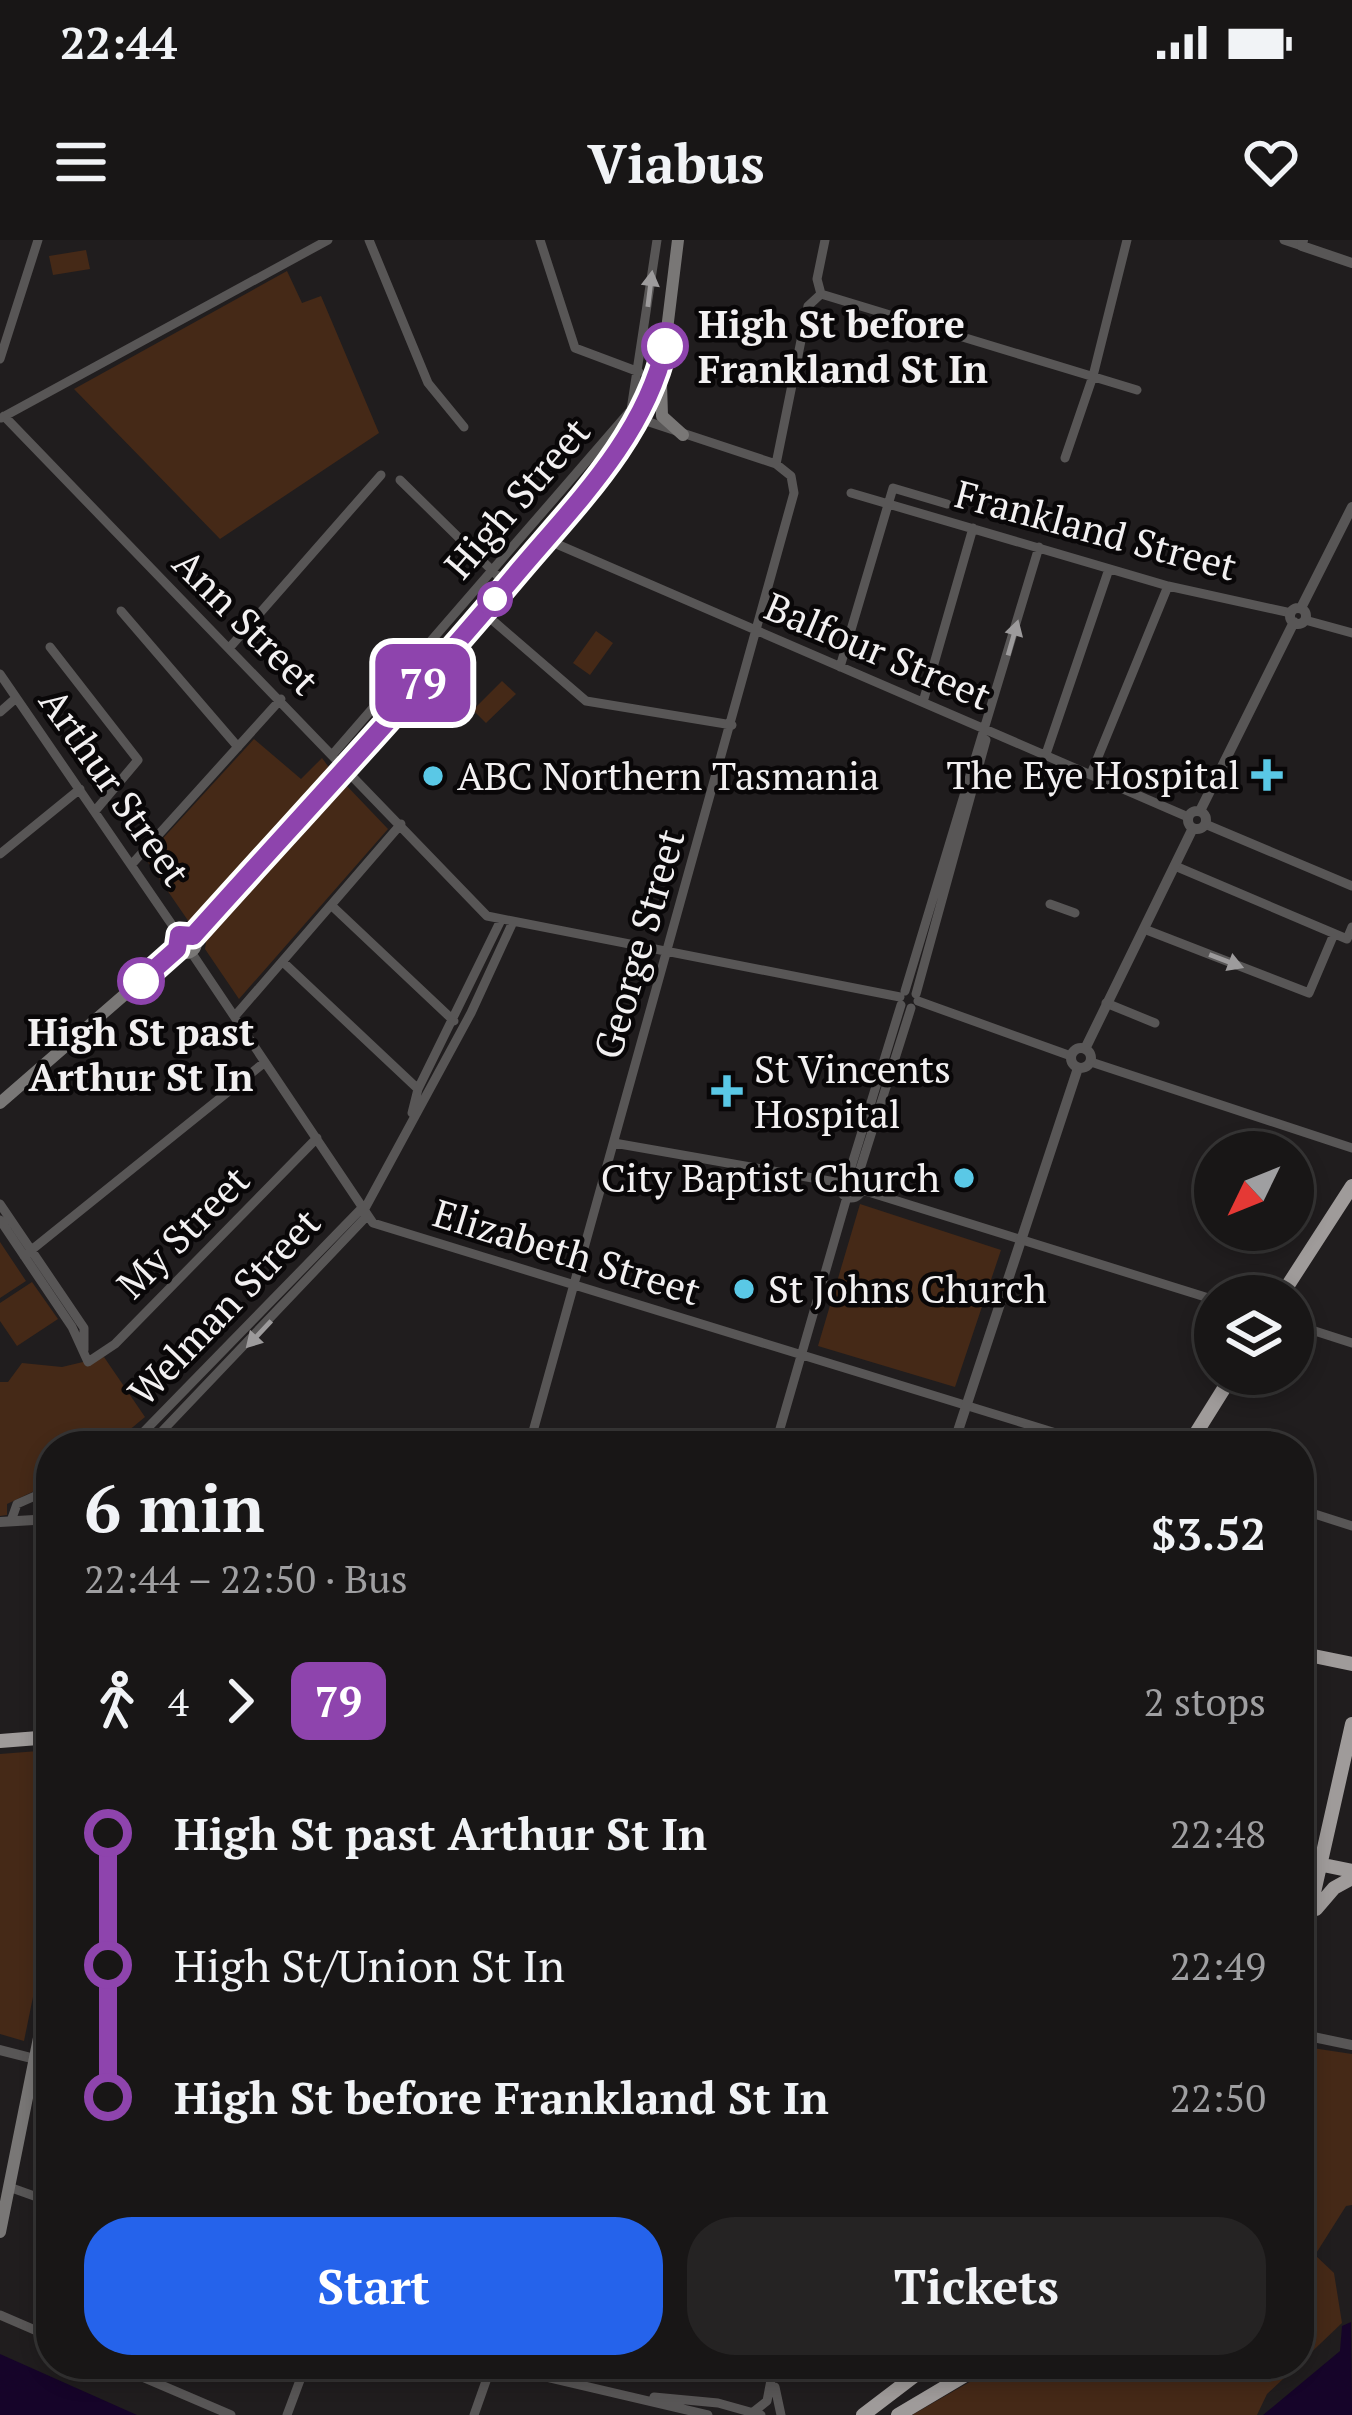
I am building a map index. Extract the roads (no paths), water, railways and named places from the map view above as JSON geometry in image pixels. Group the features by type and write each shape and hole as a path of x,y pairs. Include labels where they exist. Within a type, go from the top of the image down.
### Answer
{"highway":[{"path":"1295,1275 1352,1186"},
{"path":"1197,1431 1220,1395"},
{"path":"1314,1656 1352,1664"},
{"path":"1314,1902 1352,1724"},
{"path":"0,1741 36,1738"},
{"path":"1314,1863 1352,1874"},
{"path":"1314,1914 1352,1874"},
{"path":"863,2415 913,2379"},
{"path":"898,2415 959,2379"}],"main road":[{"name":"High Street","path":"0,1103 185,943 347,769 507,585 640,419 660,370 678,240"},
{"path":"660,370 662,416 683,435"},
{"path":"0,2232 36,2054"}],"street":[{"path":"0,359 38,240"},
{"path":"2,417 328,240"},
{"path":"369,240 428,383 464,427"},
{"path":"540,240 575,348 639,372"},
{"name":"High Street","path":"333,754 621,424 637,399 656,240"},
{"path":"821,294 817,278 825,240"},
{"path":"1066,458 1094,376 1127,240"},
{"path":"1284,240 1352,263"},
{"path":"821,294 1137,389"},
{"path":"640,419 776,464 808,306 821,294"},
{"name":"Ann Street","path":"2,417 231,646 482,912 506,923"},
{"name":"George Street","path":"533,1431 794,493 791,476 776,464"},
{"path":"231,646 381,475"},
{"path":"400,480 507,585"},
{"name":"Frankland Street","path":"885,502 893,488 947,504"},
{"name":"Frankland Street","path":"851,493 1168,586 1352,633"},
{"path":"840,667 885,502"},
{"path":"1071,1056 1085,1048 1352,507"},
{"path":"923,702 973,529"},
{"name":"Balfour Street","path":"545,539 1352,886"},
{"path":"779,1431 953,845 984,760 988,729 1039,548"},
{"path":"1046,754 1109,569"},
{"path":"1091,774 1168,586"},
{"path":"122,611 238,747"},
{"path":"483,612 586,701 731,725"},
{"path":"50,647 138,760 95,812"},
{"name":"Arthur Street","path":"0,674 4,689 16,698 236,1016 363,1212"},
{"path":"0,712 16,698"},
{"path":"132,865 281,699"},
{"path":"0,854 80,789"},
{"path":"236,1016 400,824"},
{"path":"1175,866 1347,939 1352,927"},
{"path":"1050,904 1075,913"},
{"path":"331,905 454,1021"},
{"path":"506,923 908,999 1071,1056 1078,1068"},
{"name":"Welman Street","path":"407,1127 418,1090 506,923"},
{"name":"Welman Street","path":"162,1431 363,1212 506,923"},
{"path":"1144,929 1309,993 1334,934"},
{"path":"283,962 418,1090"},
{"path":"1106,1003 1156,1023"},
{"path":"1085,1048 1091,1062"},
{"path":"28,1253 266,1062"},
{"path":"958,1431 1078,1068 1091,1062 1352,1148"},
{"name":"My Street","path":"28,1253 87,1335 86,1359 115,1344 317,1138"},
{"path":"614,1143 852,1182 1194,1293"},
{"path":"0,1204 28,1253"},
{"name":"Welman Street","path":"145,1431 363,1212"},
{"name":"Elizabeth Street","path":"363,1212 402,1234 1049,1431"},
{"path":"0,1220 28,1253"},
{"path":"1314,1331 1352,1343"},
{"path":"5,1521 17,1504 36,1496"},
{"path":"1314,1514 1352,1526"},
{"path":"5,1521 36,1520"},
{"path":"1314,2037 1352,2045"},
{"path":"0,2050 35,2059"},
{"path":"9,2187 36,2197"},
{"path":"0,2315 36,2331"},
{"path":"147,2379 231,2415"},
{"path":"287,2415 300,2379"},
{"path":"474,2415 486,2379"},
{"path":"559,2379 707,2415"},
{"path":"636,2396 688,2399 757,2414 767,2401 771,2379"},
{"path":"774,2379 782,2415"}],"place":[{"name":"High St before Frankland St In","path":"665,346"},
{"name":"The Eye Hospital","path":"1267,775"},
{"name":"ABC Northern Tasmania","path":"433,776"},
{"name":"High St past Arthur St In","path":"141,981"},
{"name":"St Vincents Hospital","path":"727,1091"},
{"name":"City Baptist Church","path":"964,1178"},
{"name":"St Johns Church","path":"744,1289"}]}
